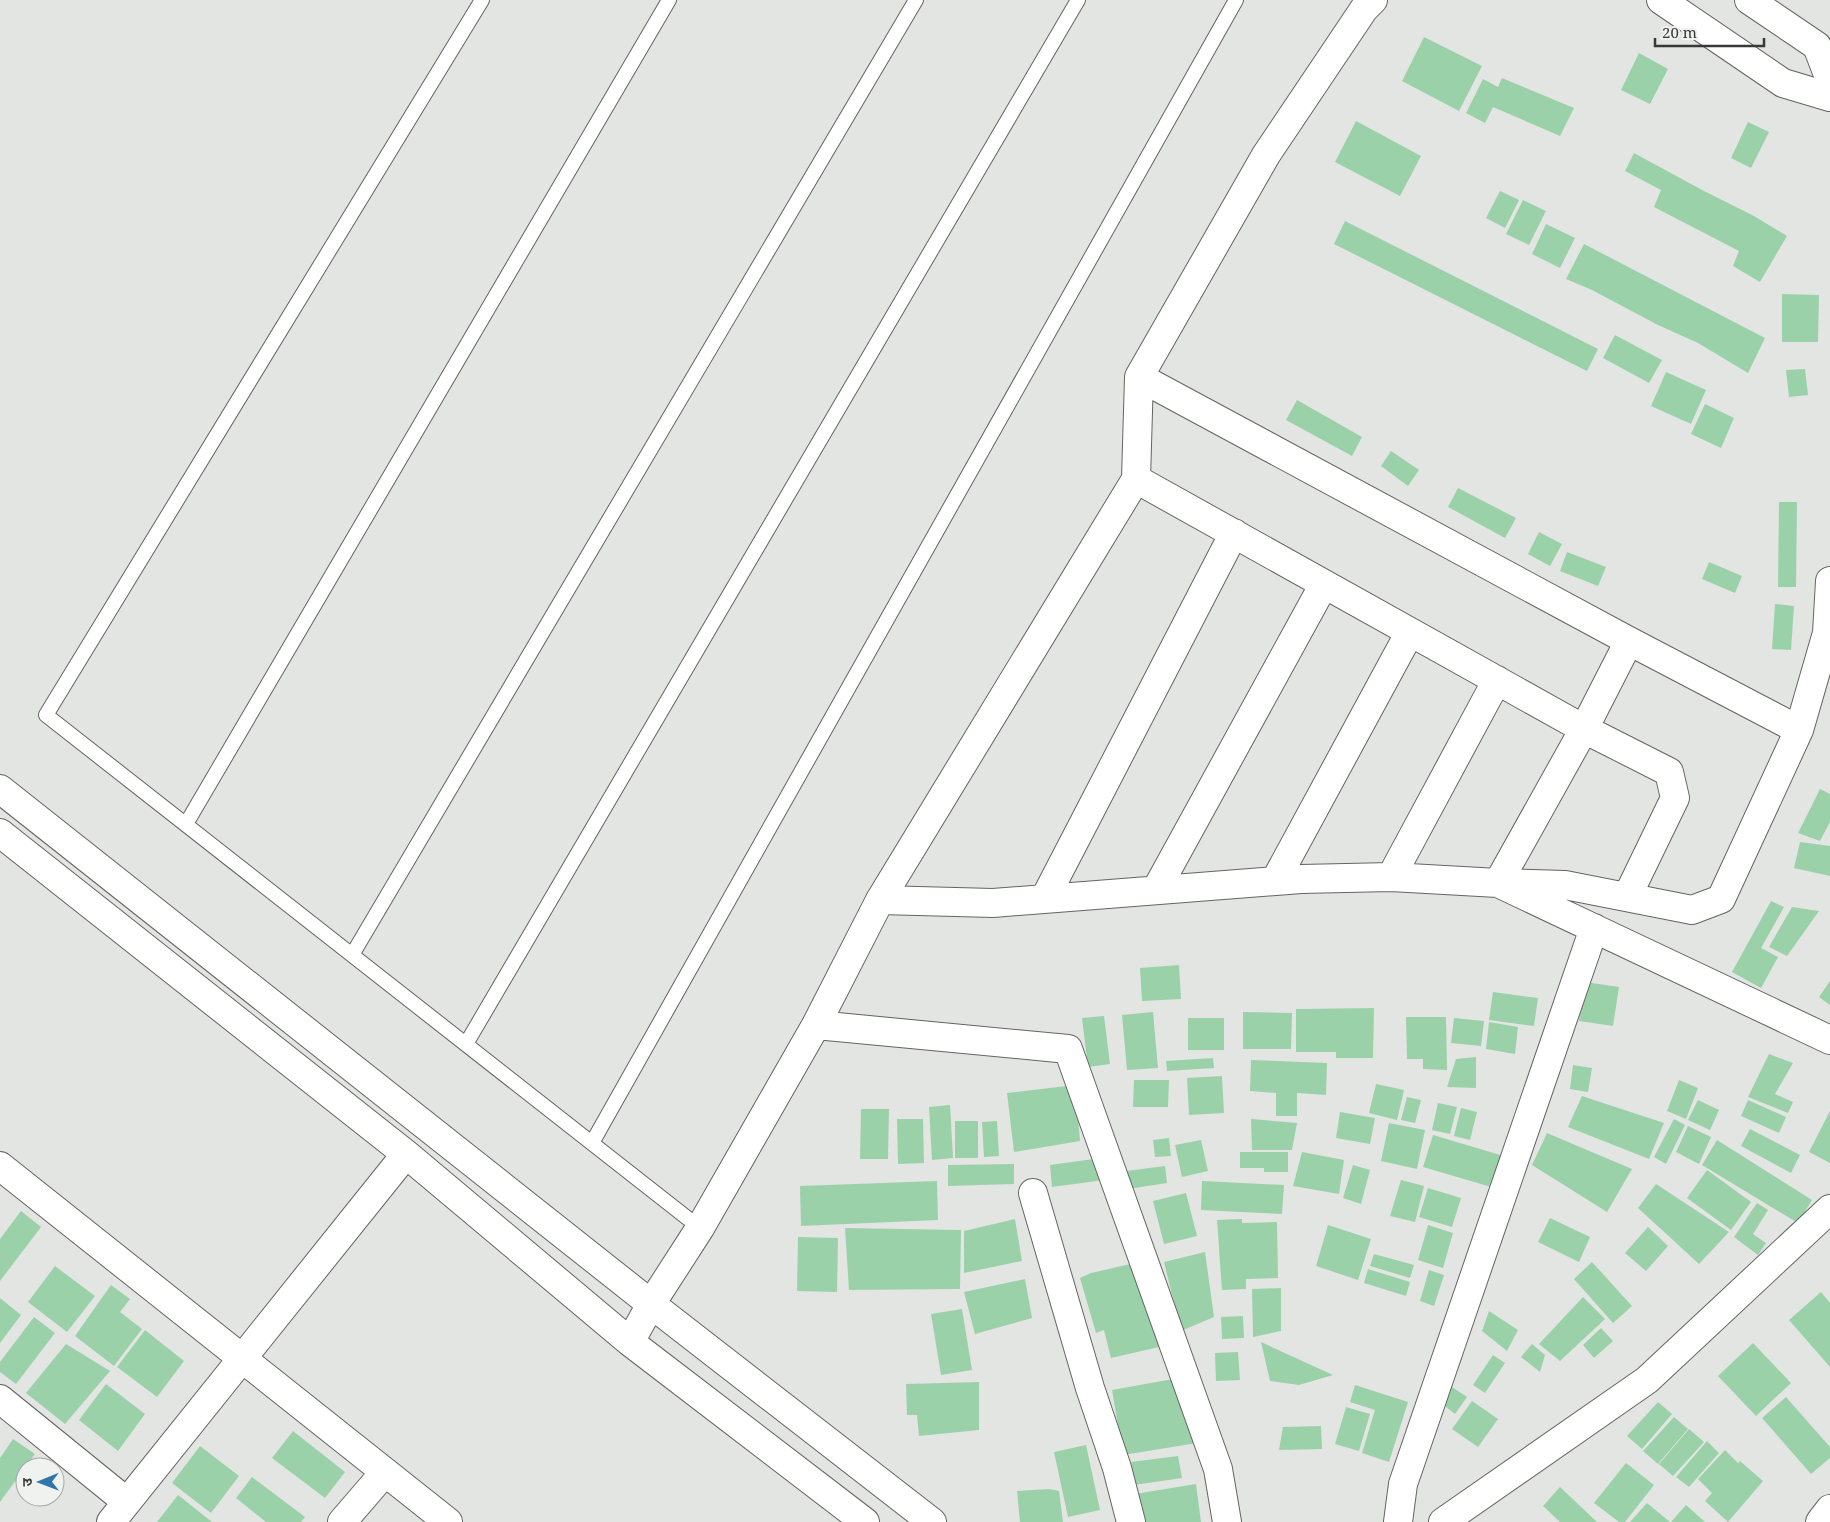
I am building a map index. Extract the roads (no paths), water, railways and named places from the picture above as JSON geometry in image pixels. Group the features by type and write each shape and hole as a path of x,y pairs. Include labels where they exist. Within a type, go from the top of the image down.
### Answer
{"street":[{"path":"630,1342 651,1304 700,1228 816,1025 880,900 1136,479 1139,377 1266,155 1364,9 1373,0"},
{"path":"1661,0 1783,83 1830,98"},
{"path":"1749,0 1817,46 1830,80"},
{"path":"1139,377 1799,730"},
{"path":"1136,479 1584,729 1669,772 1675,798 1627,897"},
{"path":"1046,898 1234,533"},
{"path":"880,900 993,903 1301,879 1391,877 1565,885 1692,910 1721,899 1799,730 1827,633 1830,581"},
{"path":"1156,890 1324,584"},
{"path":"1275,881 1410,632"},
{"path":"1498,883 1584,729 1629,640"},
{"path":"1391,877 1497,680"},
{"path":"0,789 651,1304 932,1522"},
{"path":"0,833 406,1154 630,1342 865,1522"},
{"path":"1498,883 1830,1040"},
{"path":"1398,1522 1403,1484 1594,928"},
{"path":"816,1025 1068,1049 1218,1469 1227,1522"},
{"path":"0,1399 119,1512 406,1154"},
{"path":"0,1166 448,1522"},
{"path":"1033,1193 1084,1370 1118,1468 1131,1522"},
{"path":"1443,1522 1647,1380 1830,1209"},
{"path":"342,1522 385,1472"},
{"path":"1820,1522 1830,1509"}],"lane":[{"path":"482,0 46,714 700,1228"},
{"path":"186,824 669,0"},
{"path":"352,955 916,0"},
{"path":"466,1044 1078,0"},
{"path":"592,1143 1236,0"}]}
